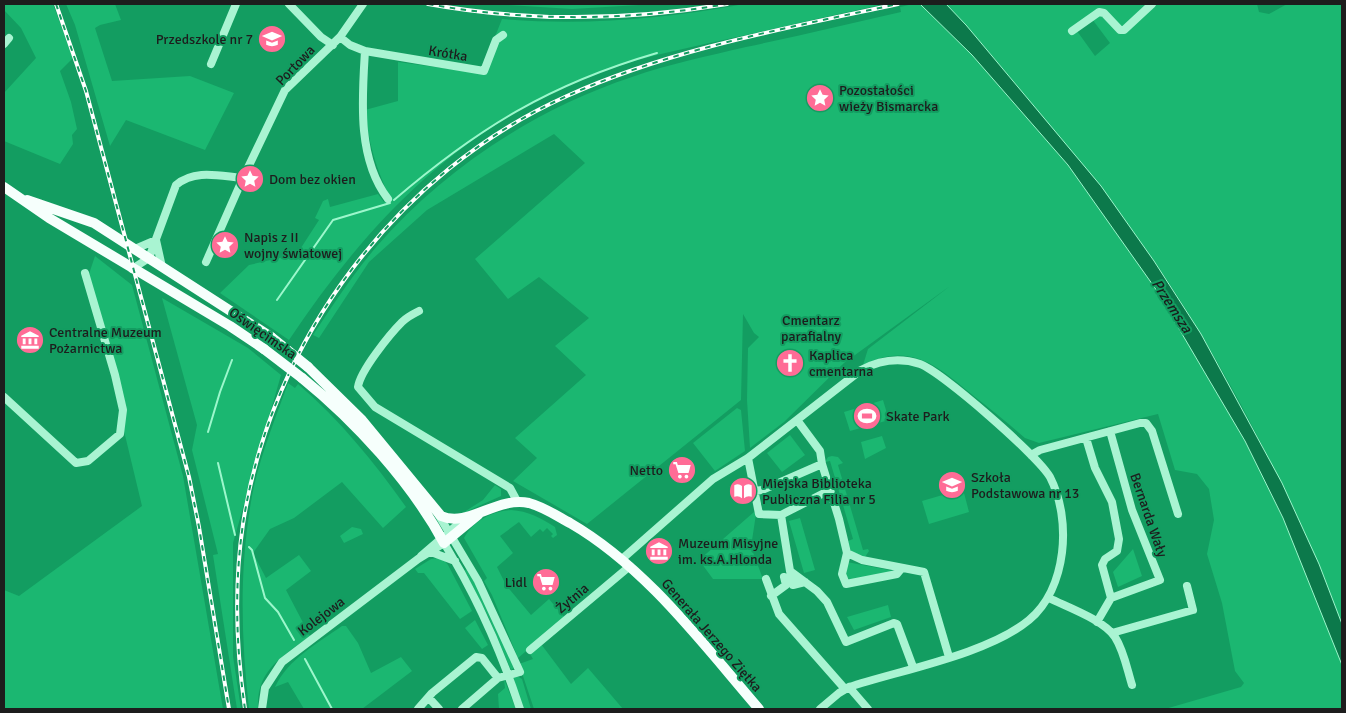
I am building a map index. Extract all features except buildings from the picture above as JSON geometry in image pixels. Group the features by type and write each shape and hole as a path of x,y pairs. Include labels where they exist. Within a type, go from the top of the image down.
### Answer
{"main road":[{"name":"Oświęcimska","path":"4,187 33,208 132,269 230,326 302,378 338,409 381,456 446,537"},
{"name":"Oświęcimska","path":"21,198 94,223 271,338 308,367 377,436 437,512"},
{"path":"82,238 85,228 94,223"},
{"path":"437,512 446,518 459,520 484,509 517,501"},
{"name":"Generała Jerzego Ziętka","path":"517,501 549,511 589,535 626,562 652,587 759,709"},
{"path":"446,537 484,509"}],"street":[{"path":"211,64 236,4"},
{"path":"289,4 321,37 333,45"},
{"name":"Portowa","path":"206,262 242,178 285,90 333,45 362,4"},
{"path":"1072,31 1099,12 1104,13 1120,30 1124,30 1152,4"},
{"name":"Krótka","path":"365,51 484,72 496,40 503,35"},
{"path":"340,37 350,45 365,51 363,108 367,151 379,187 388,199"},
{"path":"132,269 149,258 176,185 185,178 196,174 242,178"},
{"path":"135,249 156,240"},
{"path":"156,240 162,267"},
{"path":"4,397 76,463 88,461 120,434 123,410 85,273"},
{"path":"419,310 403,320 362,376 358,387 375,407 510,488 517,501"},
{"path":"626,562 713,479 748,458 861,370 887,360 918,363 937,372 1031,455 1049,476 1060,500 1063,521 1058,572 1049,598 1040,610 1017,629 980,647 847,688 820,709"},
{"path":"797,420 820,452 847,554 842,574 846,584 897,574 902,568"},
{"path":"1031,455 1040,450 1140,423 1150,426 1178,514"},
{"name":"Bernarda Wały","path":"1110,431 1132,510 1160,580 1111,598"},
{"path":"1086,438 1095,468 1109,492 1118,539 1117,551 1105,559 1102,565 1111,598 1097,622"},
{"path":"748,458 759,514 781,515 830,490"},
{"path":"754,491 762,490 822,464"},
{"name":"Oświęcimska","path":"437,512 456,562 492,633 520,709"},
{"path":"772,596 786,585 787,574 781,515"},
{"name":"Kolejowa","path":"418,559 432,552 459,520"},
{"name":"Oświęcimska","path":"446,537 478,581 520,672 508,675"},
{"name":"Kolejowa","path":"262,709 265,688 282,662 446,537"},
{"path":"432,552 456,562"},
{"path":"847,554 862,560 924,572 950,657"},
{"name":"Żytnia","path":"530,650 626,562"},
{"path":"787,574 805,582 827,602 846,642 894,623 897,624 913,667"},
{"path":"766,580 780,614 868,709"},
{"path":"1112,633 1194,610 1187,586"},
{"path":"1049,598 1097,622 1112,633 1122,652 1132,685"},
{"path":"418,709 473,660 480,656 498,678"},
{"path":"462,709 498,678 508,675"},
{"path":"429,698 439,709"}],"green space":[{"path":"4,4 53,4 73,58 60,71 71,102 77,129 72,135 73,144 60,164 4,141 4,93 36,58 21,28 4,10"},
{"path":"66,4 115,4 121,20 95,28 112,81 190,76 234,93 205,150 126,120 110,146 75,25"},
{"path":"493,4 656,4 572,9"},
{"path":"744,4 885,4 673,51 628,63 598,73 548,95 503,120 461,149 422,181 386,216 352,255 289,340 220,293 249,265 297,254 319,220 315,218 323,201 328,199 330,207 378,194 384,202 391,200 374,156 365,110 398,101 398,62 487,74 483,67 502,19 563,22 623,20 684,14"},
{"name":"Cmentarz parafialny","path":"920,4 972,55 1068,165 1142,269 1170,313 1245,441 1293,539 1342,665 1342,709 1165,709 1241,687 1244,683 1235,671 1222,603 1207,554 1214,520 1209,489 1197,474 1175,470 1158,414 1039,443 1025,438 949,376 924,361 896,356 880,358 863,365 868,349 950,286 844,363 784,422 750,448 747,400 748,348 759,337 754,333 743,314 741,400 587,524 513,481 537,458 515,438 586,375 555,346 589,318 539,277 508,299 475,259 585,163 554,134 427,210 369,262 319,338 313,335 343,290 377,246 403,218 462,167 526,124 596,90 646,72 703,57 901,12 900,7"},
{"path":"946,4 1257,4 1259,12 1269,14 1287,4 1342,4 1342,624 1289,499 1269,459 1227,378 1180,300 1148,252 1096,183 1007,73","holes":["1092,19 1110,43 1095,56 1077,31"]},
{"path":"95,256 132,285 183,476 223,709 4,709 4,590 19,596 142,506 124,431 126,406 89,274"},
{"path":"162,298 248,348 281,375 233,543 233,656 241,709 237,709 213,555 218,554 192,450 197,425"},
{"path":"288,383 295,388 298,384 328,412 369,458 406,507 383,528 342,482 294,518 270,529 253,553 266,578 299,555 311,571 286,590 310,636 281,658 266,674 261,684 258,709 249,709 243,629 243,576 248,523 259,468"},
{"name":"Skate Park","path":"883,400 889,420 850,431 844,412"},
{"path":"737,408 741,410 745,451 715,471 693,443"},
{"path":"790,435 805,455 782,472 767,453"},
{"path":"882,436 886,448 865,459 861,442"},
{"path":"828,457 838,457 843,463 838,465 863,550 868,549 869,551 865,557 851,552 848,541 853,539 830,461 825,462"},
{"path":"495,485 501,489 501,496 461,514 483,500"},
{"path":"963,489 969,512 929,524 922,501"},
{"path":"511,510 529,513 545,521 555,527 557,535 553,538 551,536 553,534 547,528 543,532 540,529 531,537 519,522 500,536 513,553 497,567 506,585 531,615 549,599 565,618 518,658 492,595 484,581 487,578 464,538 473,526 484,518"},
{"path":"754,512 756,514 751,547 763,579 713,579 699,560"},
{"path":"800,518 815,570 804,573 789,521"},
{"path":"352,527 361,529 363,534 344,543 340,536"},
{"path":"1133,549 1142,576 1118,587 1113,572"},
{"path":"438,558 444,560 448,565 472,611 460,619 424,573 418,573 415,569 431,559"},
{"path":"847,562 894,571 851,580 846,577"},
{"path":"466,569 481,592 493,617 514,668 511,670 489,618 465,571"},
{"path":"888,605 891,617 854,630 847,617"},
{"path":"475,620 488,645 482,649 465,628"},
{"path":"342,626 346,626 358,643 371,673 401,657 412,671 362,709 304,709 288,682 275,687 296,660"},
{"path":"541,644 571,684 588,668 623,709 534,709 519,664 533,659 530,654"},
{"path":"517,676 522,679 531,709 523,709 513,677"},
{"path":"504,679 516,709 499,709 498,694 505,688"}],"water":[{"name":"Przemsza","path":"920,4 946,4 966,25 1101,186 1154,261 1201,334 1282,483 1319,564 1342,624 1342,665 1283,518 1245,441 1155,288 1068,165 972,55"}],"waterway":[{"path":"394,200 455,151 517,111 583,79 618,65 657,53"},
{"path":"277,300 333,220 390,203"},
{"path":"208,432 232,360"},
{"path":"218,463 235,535"},
{"path":"249,547 252,550 265,598 278,612 294,640"},
{"path":"305,659 332,709"}],"railway":[{"path":"56,4 86,91 189,477 229,709"},
{"path":"428,4 503,14 578,17 652,14 727,4"},
{"path":"245,709 238,640 238,570 243,524 258,456 282,390 313,328 352,270 397,216 449,169 505,129 567,96 647,65 730,41 898,4"}],"place":[{"name":"Przedszkole nr 7","path":"272,39"},
{"name":"Pozostałości wieży Bismarcka","path":"820,98"},
{"name":"Dom bez okien","path":"250,179"},
{"name":"Napis z II wojny światowej","path":"225,245"},
{"name":"Centralne Muzeum Pożarnictwa","path":"30,340"},
{"name":"Kaplica cmentarna","path":"790,363"},
{"name":"Skate Park","path":"867,416"},
{"name":"Netto","path":"682,470"},
{"name":"Szkoła Podstawowa nr 13","path":"952,485"},
{"name":"Miejska Biblioteka Publiczna Filia nr 5","path":"743,491"},
{"name":"Muzeum Misyjne im. ks.A.Hlonda","path":"659,551"},
{"name":"Lidl","path":"546,582"}]}
